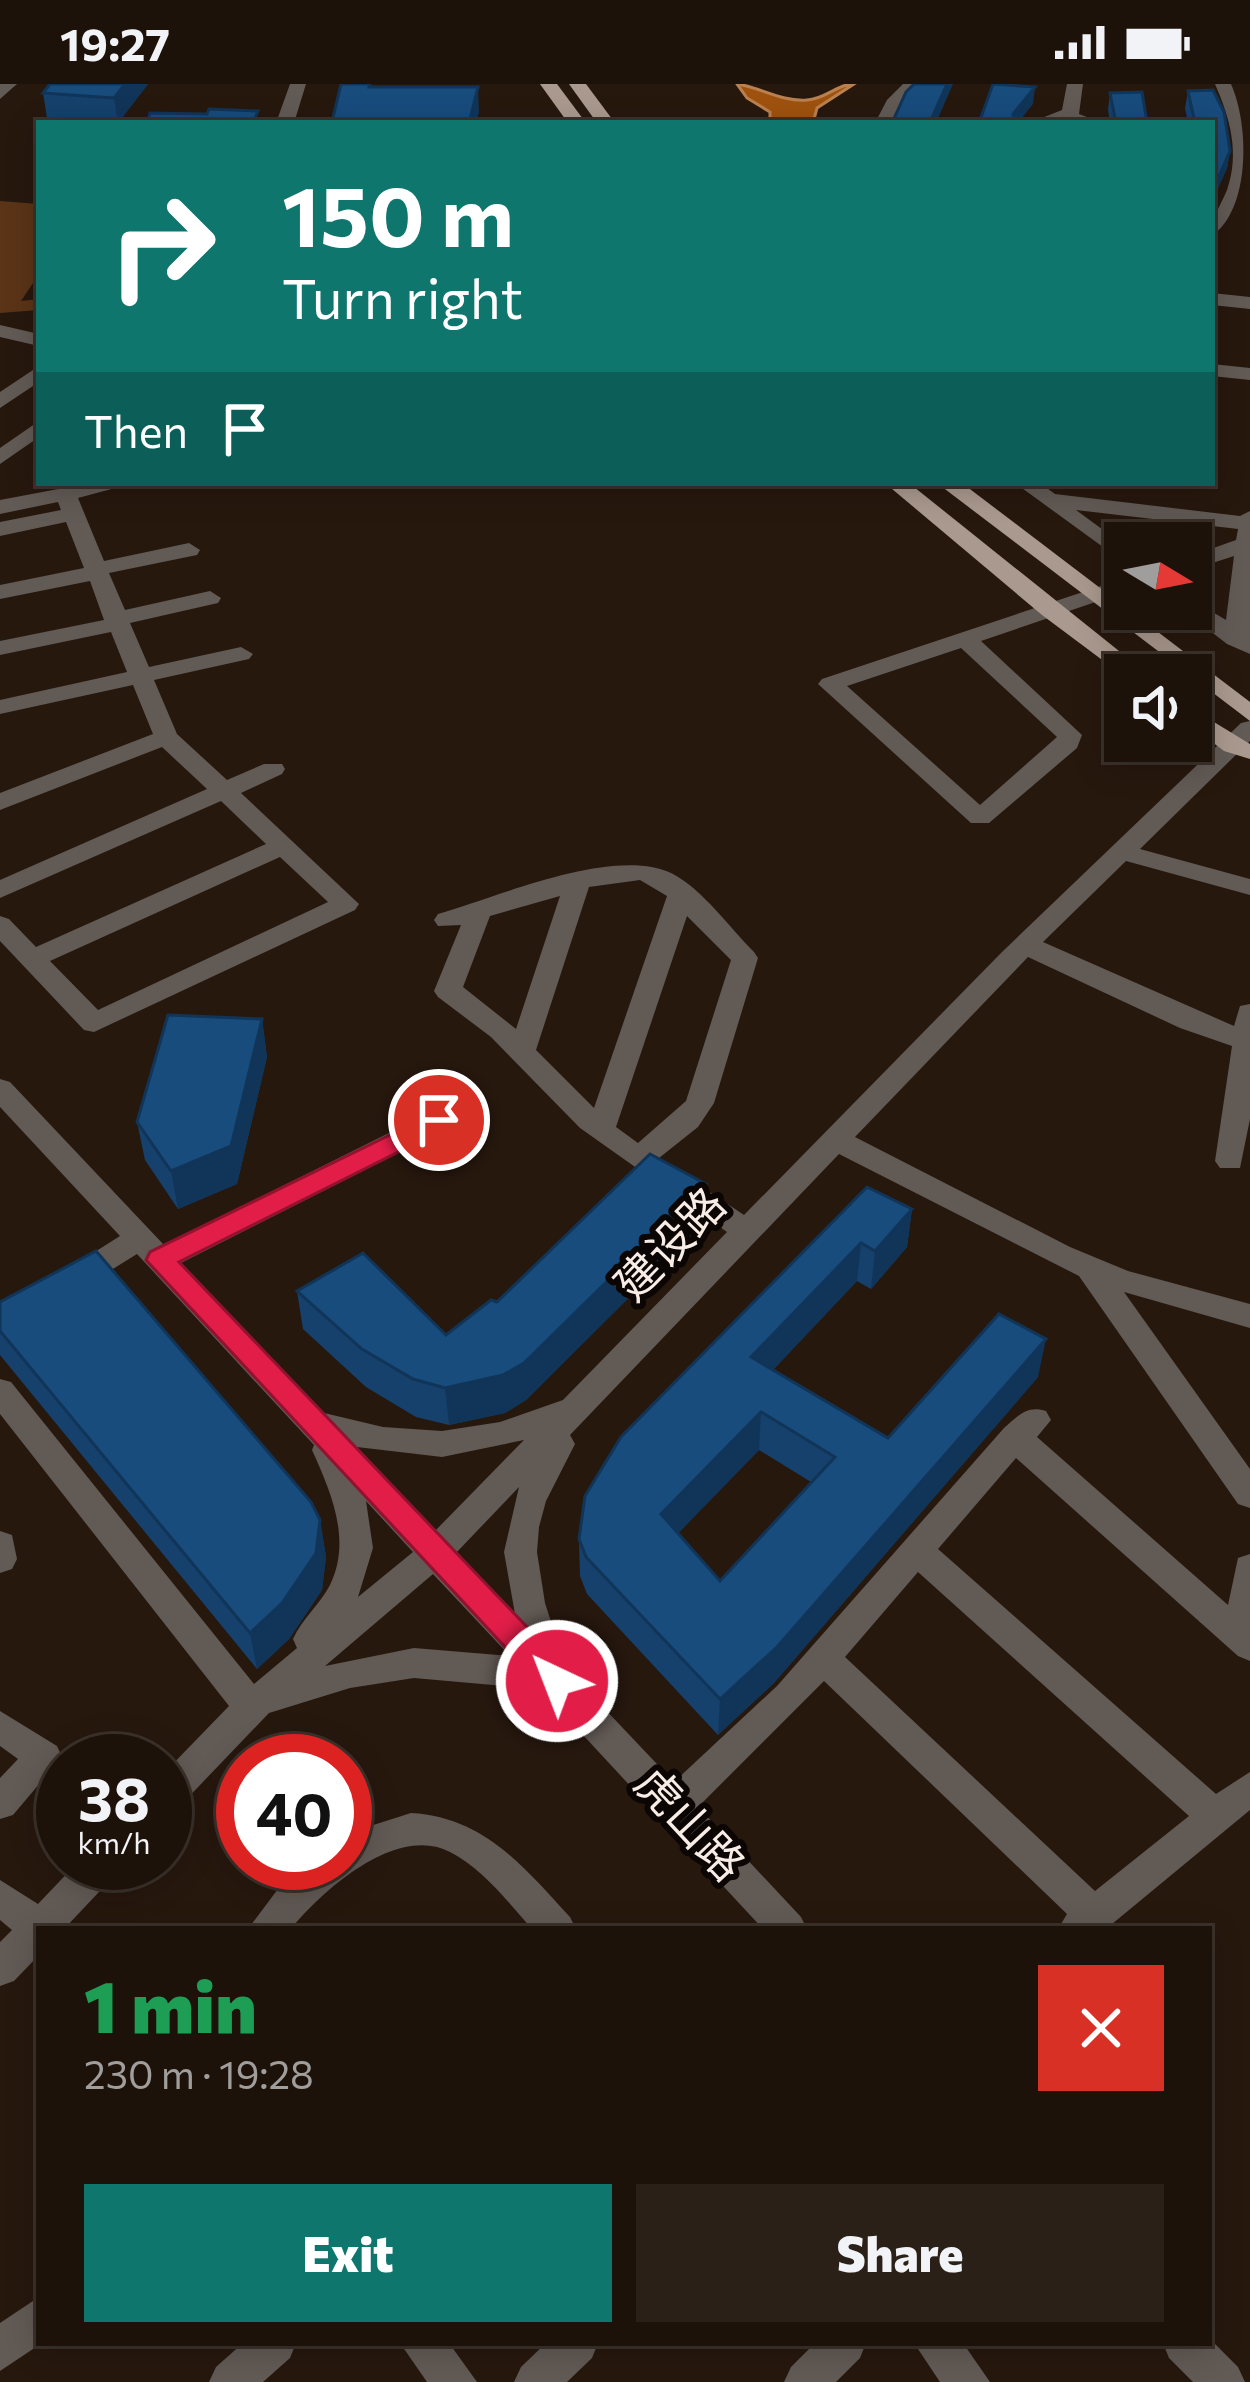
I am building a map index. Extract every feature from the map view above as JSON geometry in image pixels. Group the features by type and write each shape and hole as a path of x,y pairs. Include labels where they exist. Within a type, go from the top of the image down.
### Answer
{"main road":[{"path":"548,84 575,120"},
{"path":"577,84 604,120"},
{"path":"900,486 1109,654"},
{"path":"952,486 1250,714"},
{"path":"1212,726 1244,742"}],"street":[{"path":"0,94 9,84"},
{"path":"286,120 298,84"},
{"path":"885,120 893,104 913,84"},
{"path":"1070,114 1075,84"},
{"path":"1215,226 1239,195 1248,161 1244,125 1223,84"},
{"path":"1044,120 1070,114 1086,120"},
{"path":"1215,284 1250,288"},
{"path":"1215,298 1250,303"},
{"path":"0,331 32,338"},
{"path":"0,355 32,338"},
{"path":"1215,370 1250,374"},
{"path":"0,402 36,374"},
{"path":"0,458 36,430"},
{"path":"0,529 115,486"},
{"path":"1031,486 1104,541"},
{"path":"1048,500 1101,494 1177,507 1249,532"},
{"path":"0,507 68,504"},
{"path":"0,925 94,1023 346,904 166,737 68,504"},
{"path":"1212,552 1249,532"},
{"path":"1242,643 1249,532"},
{"path":"0,592 189,550"},
{"path":"967,641 1070,735 1068,743 980,818 830,684 1104,593"},
{"path":"0,648 210,598"},
{"path":"1212,621 1242,643"},
{"path":"0,707 241,654"},
{"path":"0,802 166,737"},
{"name":"建设路","path":"192,1769 251,1707 437,1551 1026,945 1244,742"},
{"path":"0,890 273,769"},
{"path":"32,958 284,846"},
{"path":"1122,852 1250,887"},
{"path":"447,920 610,873 643,872 662,877 745,958 700,1103 688,1120 638,1158"},
{"path":"521,1054 578,882"},
{"path":"601,1129 680,897"},
{"path":"480,909 448,991 478,1009 601,1129 748,1232"},
{"path":"1026,945 1190,1021 1249,1032 1230,1161"},
{"name":"虎山路","path":"0,1089 785,1926"},
{"path":"0,1327 150,1249 439,1120"},
{"path":"838,1141 1090,1268 1250,1316"},
{"path":"1090,1268 1250,1496"},
{"path":"0,1391 251,1707"},
{"path":"315,1423 364,1439 411,1446 463,1444 526,1430 591,1394"},
{"path":"557,1681 533,1622 517,1555 531,1487 591,1394"},
{"path":"251,1707 332,1614 357,1562 355,1506 315,1423"},
{"path":"674,1806 752,1735 1025,1429 1246,1641"},
{"path":"0,1545 0,1559"},
{"path":"917,1550 1215,1816"},
{"path":"1246,1641 1250,1568"},
{"path":"823,1658 1086,1922 1250,1788"},
{"path":"251,1707 391,1661 488,1665 557,1681"},
{"path":"0,1726 44,1757 0,1803"},
{"path":"372,1839 427,1827 479,1846 554,1926"},
{"path":"43,1926 77,1890"},
{"path":"270,1926 301,1890"},
{"path":"0,1897 36,1926"},
{"path":"0,1968 36,1933"},
{"path":"0,2350 36,2320"},
{"path":"231,2382 272,2346"},
{"path":"424,2346 454,2382"},
{"path":"536,2382 574,2346"},
{"path":"806,2382 842,2346"},
{"path":"938,2346 968,2382"},
{"path":"1187,2346 1223,2382"}],"shaded area":[{"path":"737,84 797,100 814,99 854,84 817,108 814,120 770,120 770,112 747,98"},
{"path":"0,201 36,204 36,278 21,301 36,299 36,310 0,313"}],"building":[{"path":"50,84 125,84 114,98 43,93"},
{"path":"341,84 478,87 470,120 332,120"},
{"path":"914,84 947,84 931,120 893,120"},
{"path":"993,84 1035,87 1013,114 1014,120 980,120"},
{"path":"1213,90 1224,112 1230,151 1215,185 1215,120 1194,120 1188,91"},
{"path":"1142,92 1147,120 1115,120 1110,93"},
{"path":"209,109 258,111 254,120 148,120 150,113 207,114"},
{"path":"168,1015 262,1019 231,1146 171,1171 137,1122"},
{"path":"650,1154 706,1184 524,1363 503,1375 445,1388 413,1379 362,1349 297,1291 363,1253 446,1335 491,1300 497,1302"},
{"path":"867,1187 912,1209 875,1251 861,1243 751,1357 888,1438 999,1314 1046,1339 777,1647 720,1699 586,1557 579,1539 585,1496 621,1437","holes":["761,1412 835,1457 720,1581 661,1514"]},
{"path":"96,1251 311,1502 320,1520 316,1553 282,1603 250,1633 0,1331 0,1302"}],"route":[{"path":"439,1120 160,1260 557,1681"}]}
